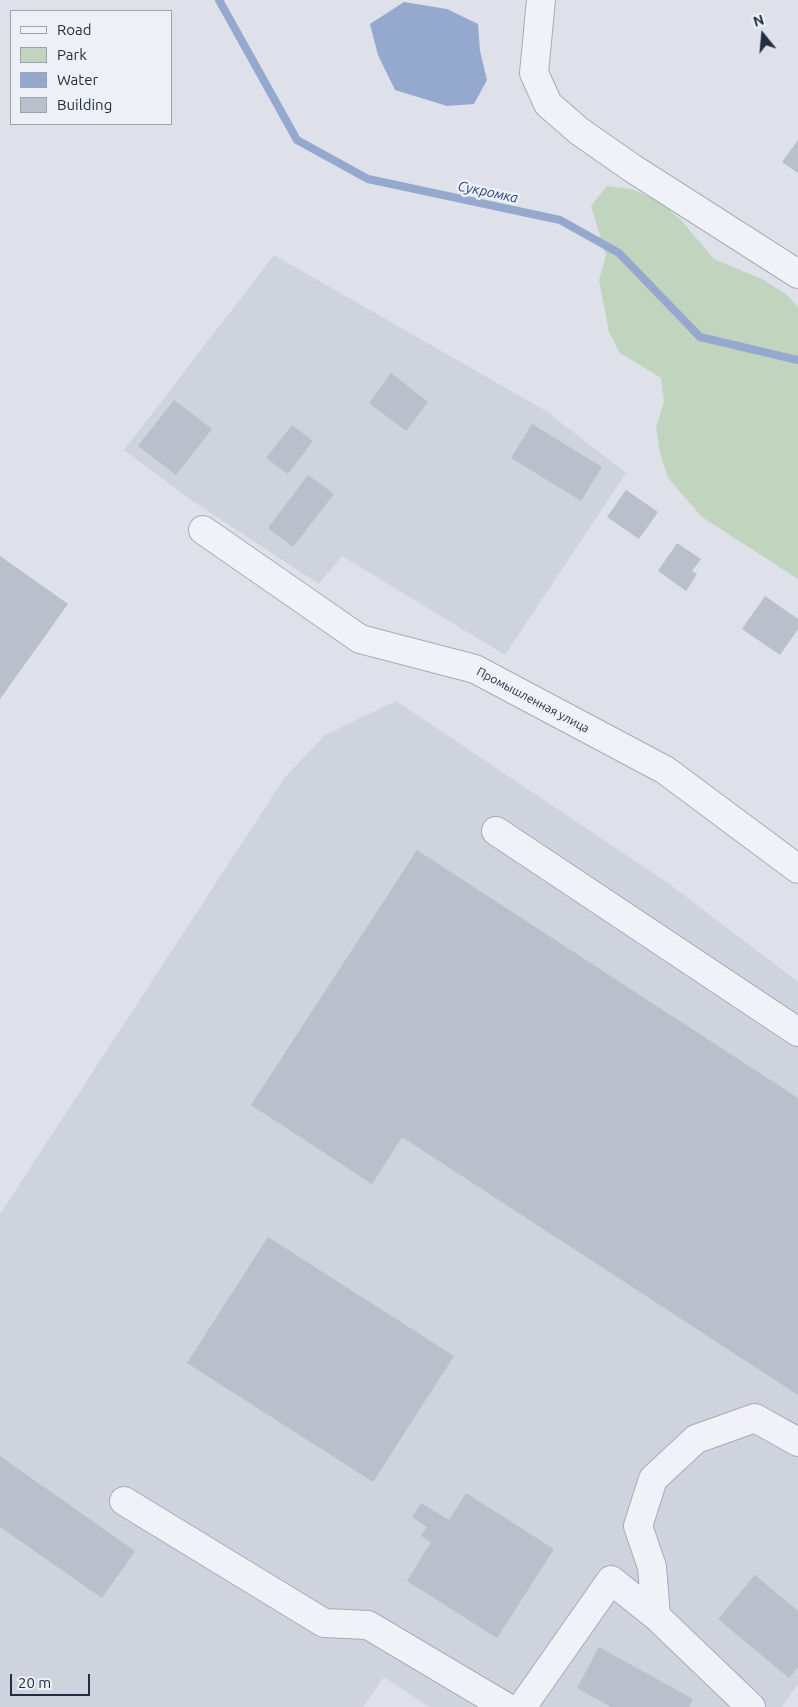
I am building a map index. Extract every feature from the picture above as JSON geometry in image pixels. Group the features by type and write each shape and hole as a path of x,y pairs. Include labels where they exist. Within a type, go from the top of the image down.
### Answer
{"street":[{"path":"541,0 534,73 548,104 580,131 632,168 798,274"},
{"name":"Промышленная улица","path":"203,530 360,639 475,668 665,770 798,868"},
{"path":"496,832 798,1032"},
{"path":"656,1616 652,1567 638,1526 653,1479 696,1439 755,1418 798,1442"},
{"path":"124,1500 324,1623 368,1625 506,1707"},
{"path":"522,1707 611,1580 656,1616 751,1707"}],"shaded area":[{"path":"274,255 546,411 626,473 505,655 342,556 319,584 194,502 124,450"},
{"path":"396,701 668,883 798,982 798,1684 782,1707 429,1707 384,1677 363,1707 0,1707 0,1214 285,777 325,735"}],"green space":[{"path":"607,186 632,189 658,201 680,219 714,259 764,280 787,295 798,307 798,579 702,517 668,478 660,453 656,427 664,402 661,378 620,353 609,332 599,280 606,255 591,206"}],"water":[{"path":"404,2 447,9 478,24 480,51 487,80 474,104 447,106 395,90 378,55 370,24"}],"building":[{"path":"798,140 798,173 782,162"},
{"path":"391,373 428,402 406,431 369,403"},
{"path":"174,400 212,429 176,475 138,446"},
{"path":"532,424 602,467 581,501 511,458"},
{"path":"292,425 313,441 288,474 266,458"},
{"path":"308,475 334,494 293,547 268,528"},
{"path":"626,490 658,512 639,539 607,517"},
{"path":"677,543 701,559 692,571 697,574 686,591 658,571"},
{"path":"0,556 68,604 0,699"},
{"path":"765,596 798,619 798,629 780,655 742,629"},
{"path":"417,850 798,1098 798,1395 402,1137 372,1184 251,1105"},
{"path":"268,1237 454,1356 373,1482 187,1363"},
{"path":"0,1456 135,1551 102,1598 0,1527"},
{"path":"466,1493 554,1549 497,1638 407,1581 431,1542 421,1536 427,1527 412,1517 421,1503 449,1520"},
{"path":"755,1575 798,1611 798,1667 789,1678 718,1619"},
{"path":"599,1647 693,1699 689,1707 611,1707 577,1688"}],"waterway":[{"name":"Сукромка","path":"219,0 297,140 368,179 560,220 619,253 700,337 798,360"}]}
